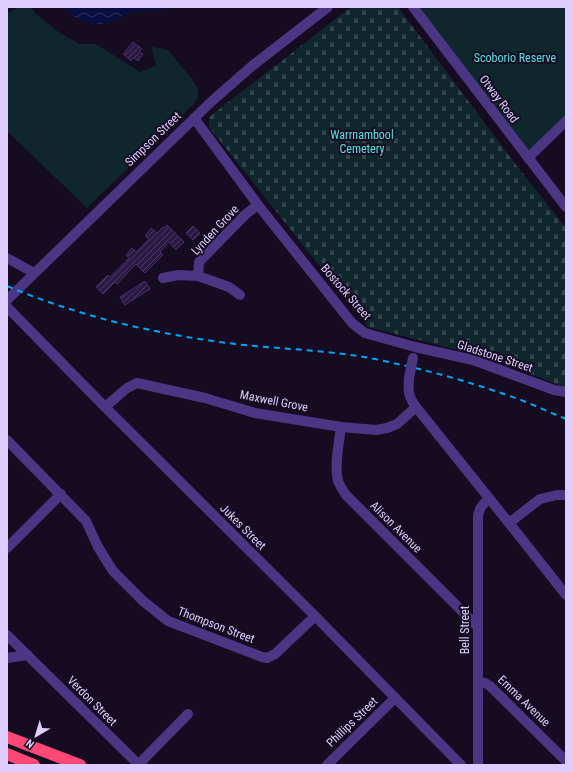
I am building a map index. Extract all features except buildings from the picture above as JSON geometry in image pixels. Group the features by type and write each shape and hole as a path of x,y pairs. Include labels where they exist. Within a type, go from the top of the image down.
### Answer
{"highway":[{"path":"7,737 80,765"},
{"path":"7,754 34,765"}],"street":[{"name":"Simpson Street","path":"7,300 194,118 252,66 328,7"},
{"name":"Otway Road","path":"413,7 566,207"},
{"name":"Bostock Street","path":"194,118 258,205 352,323 365,333 372,336 415,347"},
{"path":"528,158 566,121"},
{"name":"Lynden Grove","path":"198,276 199,262 246,214 258,205"},
{"path":"7,258 34,273"},
{"path":"163,278 178,275 198,276 229,286 240,295"},
{"name":"Jukes Street","path":"7,307 315,616 461,765"},
{"path":"415,347 409,378 408,389 410,399 566,595"},
{"name":"Gladstone Street","path":"415,347 473,360 554,390 566,392"},
{"name":"Maxwell Grove","path":"105,407 126,388 137,383 205,398 255,413 341,427 376,430 387,428 397,424 416,407"},
{"name":"Alison Avenue","path":"341,427 337,459 337,474 338,482 346,495 478,627"},
{"name":"Thompson Street","path":"7,440 86,521 98,547 113,571 143,600 168,621 267,658 275,654 315,616"},
{"path":"7,548 60,494"},
{"path":"509,522 540,499 557,495 566,495"},
{"name":"Bell Street","path":"478,765 478,517 481,507 489,498"},
{"name":"Verdon Street","path":"7,635 139,765"},
{"path":"7,658 28,655"},
{"name":"Emma Avenue","path":"478,682 485,683 490,686 566,761"},
{"name":"Phillips Street","path":"327,765 395,698"},
{"path":"139,765 188,714"}],"green space":[{"path":"19,7 31,7 36,14 57,31 79,44 96,44 140,72 156,66 151,46 168,50 192,79 198,89 198,96 194,104 87,208 7,131 7,13"},
{"name":"Warrnambool Cemetery","path":"351,7 398,7 520,170 566,228 566,388 493,359 368,327 209,127 209,117"},
{"name":"Scoborio Reserve","path":"413,7 566,7 566,121 528,158"}],"water":[{"path":"63,7 171,7 167,9 132,12 105,24 90,24 75,17"}],"railway":[{"path":"7,286 63,307 119,323 176,335 235,344 353,355 417,369 462,381 521,400 566,419"}]}
